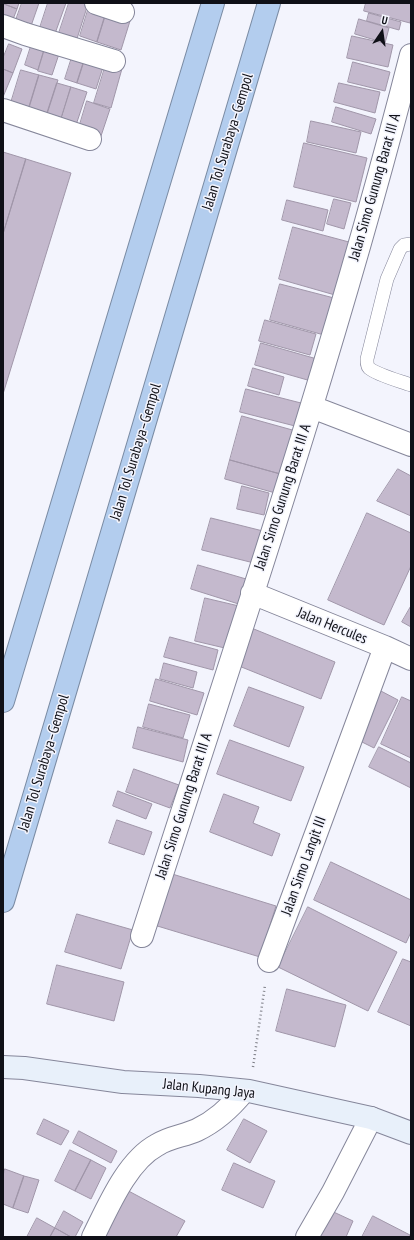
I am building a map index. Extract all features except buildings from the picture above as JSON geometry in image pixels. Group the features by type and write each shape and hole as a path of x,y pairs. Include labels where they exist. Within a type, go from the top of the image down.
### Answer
{"highway":[{"path":"3,701 213,3"},
{"name":"Jalan Tol Surabaya–Gempol","path":"3,901 269,3"}],"main road":[{"name":"Jalan Kupang Jaya","path":"13,1068 123,1082 199,1086 247,1091 371,1118 411,1133"}],"street":[{"path":"96,3 123,12"},
{"path":"3,26 114,61"},
{"name":"Jalan Simo Gunung Barat III A","path":"142,936 312,406 389,141 411,55"},
{"path":"3,110 90,139"},
{"path":"312,406 411,445"},
{"name":"Jalan Hercules","path":"252,593 411,659"},
{"name":"Jalan Simo Langit III","path":"269,961 385,647"},
{"path":"93,1237 125,1177 140,1157 156,1145 197,1130 222,1115 247,1091"},
{"path":"307,1237 333,1192 371,1118"}],"lane":[{"path":"411,244 404,245 400,249 387,279 367,359 369,368 411,385"}],"path":[{"path":"247,1091 269,961"}]}
